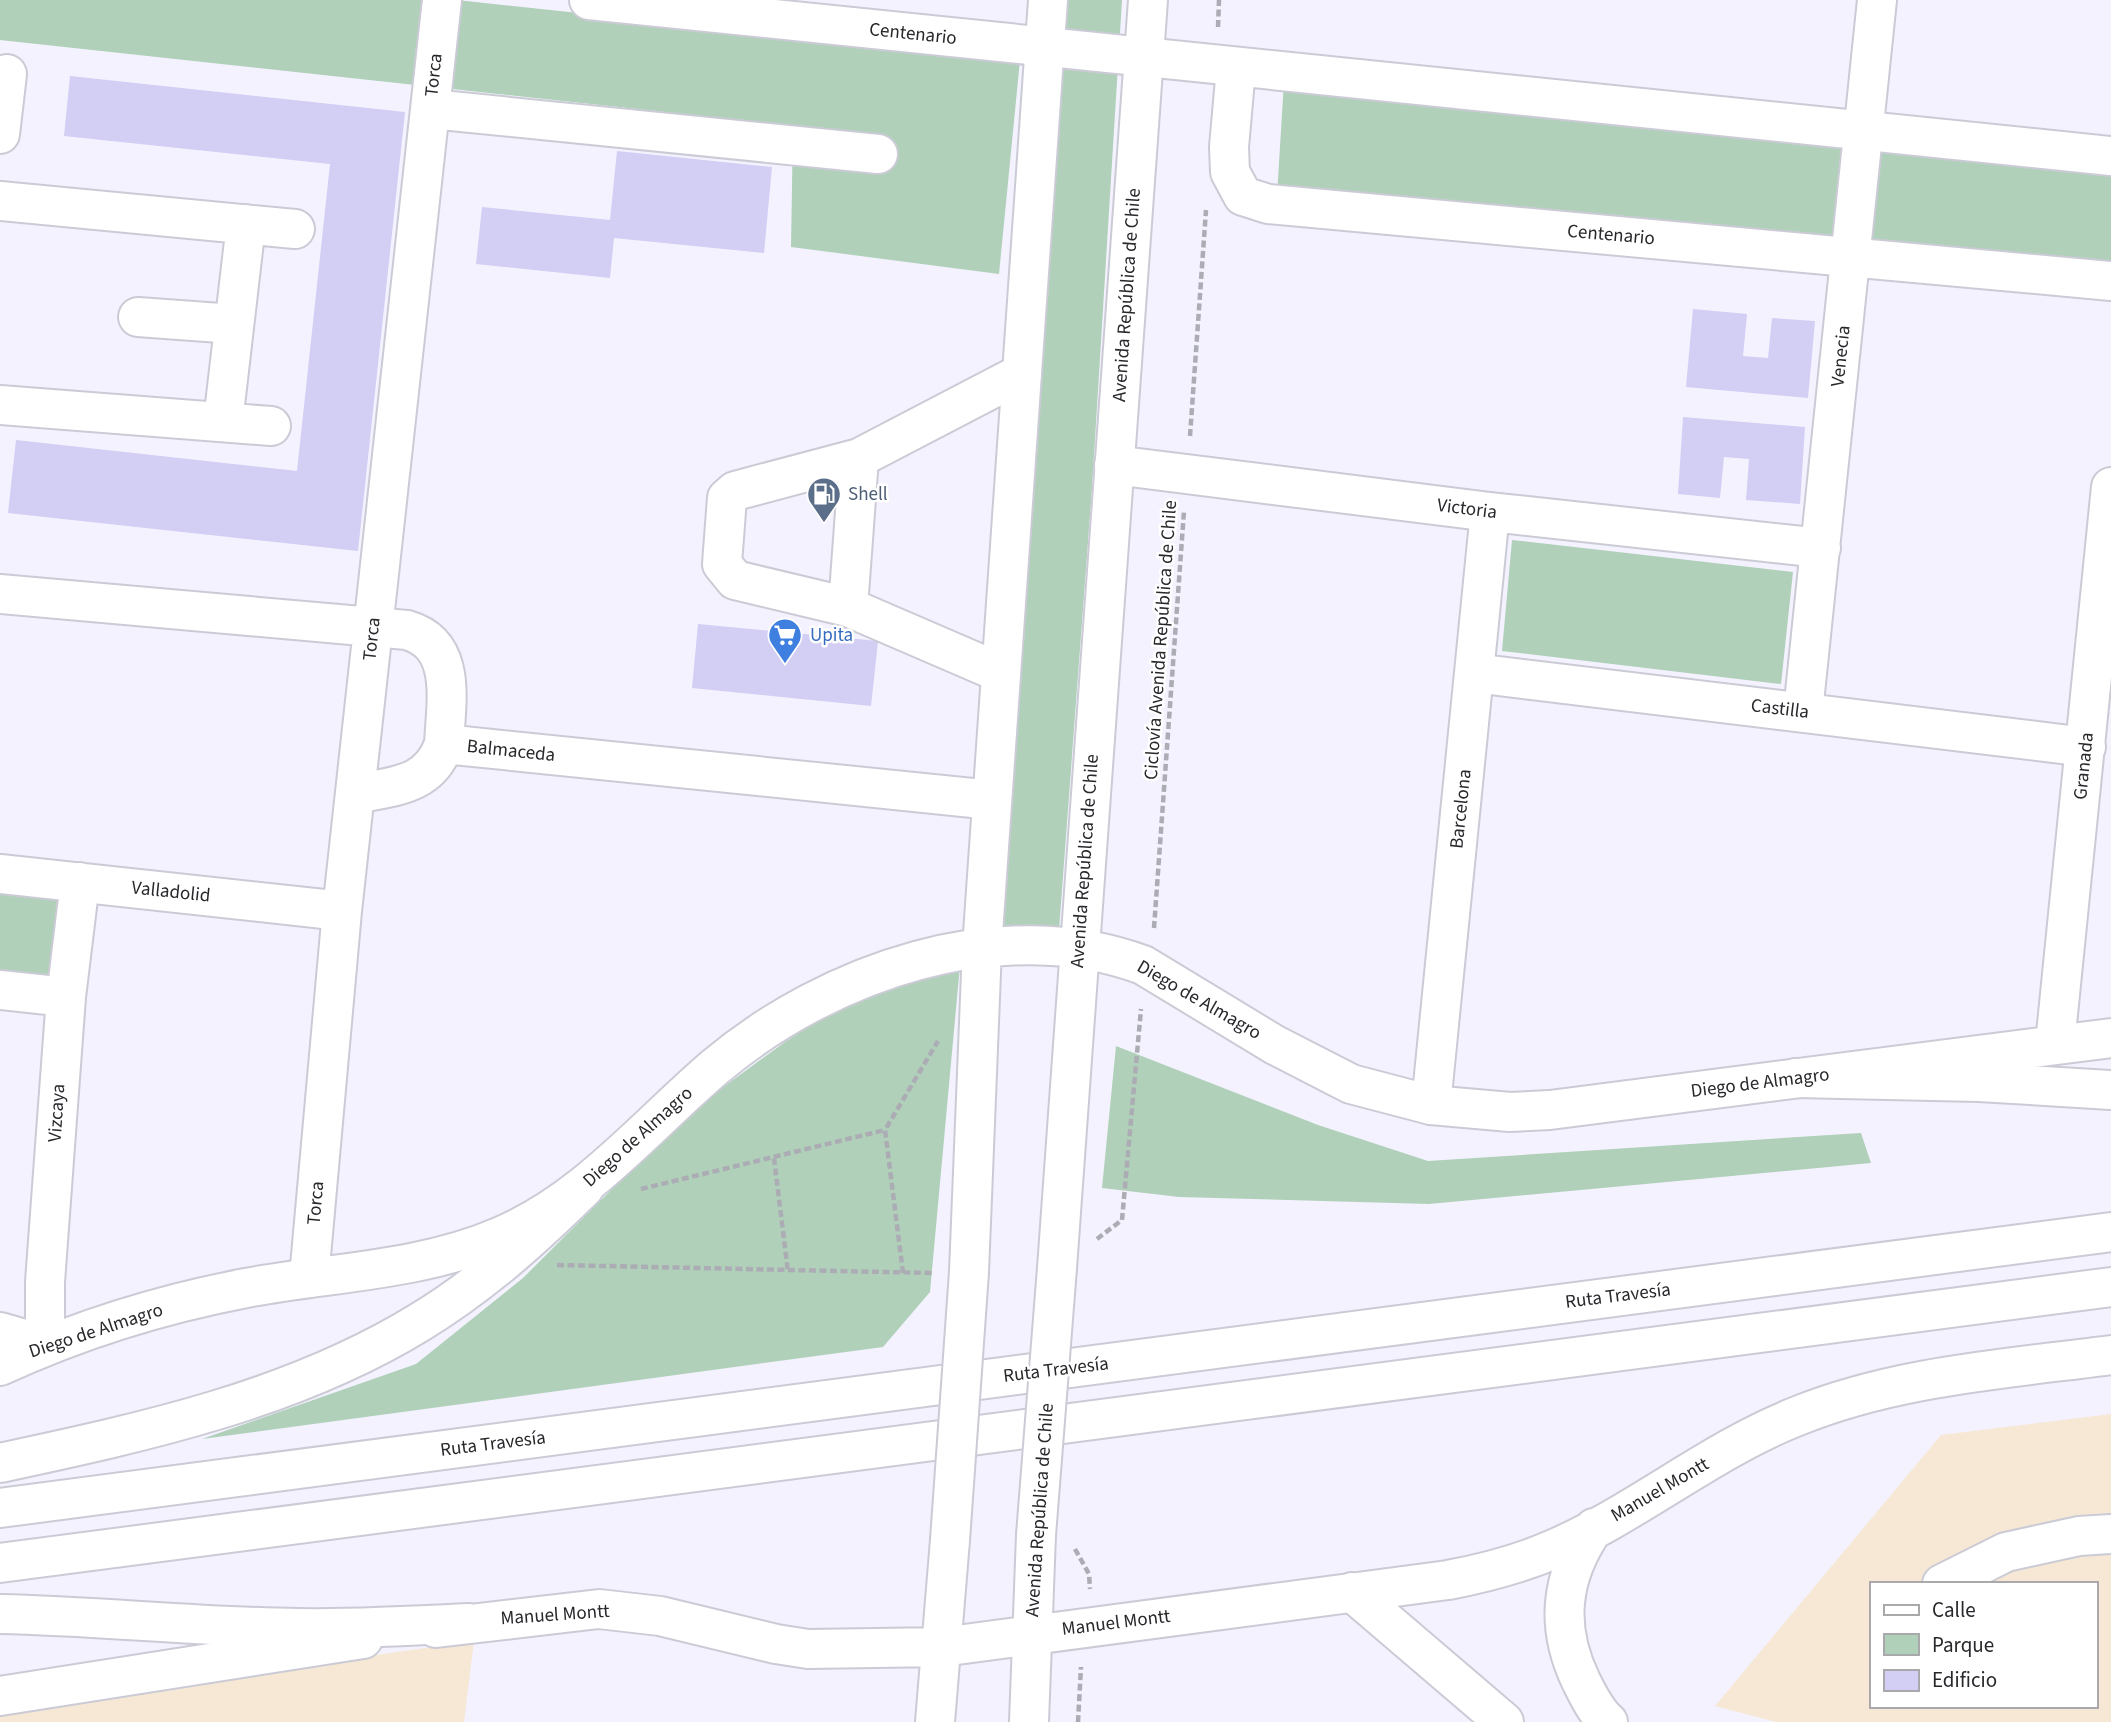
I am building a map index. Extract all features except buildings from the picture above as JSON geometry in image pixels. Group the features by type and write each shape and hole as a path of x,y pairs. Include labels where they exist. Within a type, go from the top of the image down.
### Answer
{"main road":[{"name":"Torca","path":"309,1278 342,911 442,0"},
{"name":"Centenario","path":"589,0 1143,59 2111,156"},
{"path":"935,1722 969,1272 982,948 1048,0"},
{"name":"Avenida República de Chile","path":"1029,1722 1036,1535 1148,0"},
{"name":"Venecia","path":"1803,712 1877,0"},
{"name":"Centenario","path":"1226,67 1230,172 1243,196 1268,204 2111,281"},
{"path":"0,134 7,74"},
{"path":"431,109 878,154"},
{"path":"0,201 295,229"},
{"path":"223,422 246,224"},
{"path":"138,317 234,324"},
{"path":"1001,673 848,607 735,580 727,574 722,564 727,498 735,491 859,458 1022,373"},
{"path":"0,405 271,426"},
{"path":"848,607 859,458"},
{"name":"Victoria","path":"1114,466 1187,472 1490,512 1821,548"},
{"name":"Granada","path":"2055,1044 2109,533 2111,487"},
{"name":"Barcelona","path":"1431,1105 1490,512"},
{"name":"Balmaceda","path":"0,594 407,630 425,635 439,653 446,681 444,744 992,800"},
{"name":"Castilla","path":"1474,673 2086,747"},
{"path":"355,794 399,785 426,775 438,761 444,744"},
{"name":"Valladolid","path":"0,874 342,911"},
{"name":"Vizcaya","path":"46,1345 45,1282 66,997 80,882"},
{"name":"Diego de Almagro","path":"0,1366 46,1345 182,1303 457,1252 528,1224 584,1188 714,1069 752,1037 794,1010 899,966 982,948 1079,947 1122,958 1143,965 1150,972 1338,1078 1391,1096 1431,1105 1510,1112 1550,1110 2111,1038"},
{"path":"0,990 66,997"},
{"path":"1796,1078 1979,1082 2111,1090"},
{"path":"0,1463 121,1437 275,1391 358,1356 420,1323 503,1264 584,1188"},
{"name":"Ruta Travesía","path":"0,1508 2111,1232"},
{"path":"0,1563 2111,1287"},
{"path":"0,1332 46,1345"},
{"name":"Manuel Montt","path":"0,1696 468,1623 610,1610 660,1616 808,1649 942,1647 1482,1573 1556,1548 1750,1437 1841,1400 1926,1380 2111,1355"},
{"path":"1594,1528 1573,1563 1564,1602 1563,1620 1575,1667 1588,1695 1608,1722"},
{"path":"1946,1582 2006,1552 2079,1536 2111,1534"},
{"path":"1352,1592 1504,1722"},
{"path":"0,1614 298,1628 383,1628 468,1623"}],"path":[{"path":"1219,0 1226,67"},
{"name":"Ciclovía Avenida República de Chile","path":"1093,1241 1122,1220 1139,1015 1150,972 1206,205"},
{"path":"903,1273 886,1130 940,1038"},
{"path":"584,1188 633,1191 886,1130"},
{"path":"774,1158 788,1272"},
{"path":"503,1264 788,1272 969,1272"}],"shaded area":[{"path":"2111,1414 2111,1722 1776,1722 1715,1706 1941,1435"},
{"path":"474,1641 464,1722 0,1722 0,1709"}],"green space":[{"path":"0,0 457,0 1020,60 999,274 791,247 793,126 0,40"},
{"path":"1065,0 1122,0 1092,488 1059,930 997,928"},
{"path":"1284,81 2111,164 2111,273 1277,196"},
{"path":"1512,540 1793,572 1781,684 1502,651"},
{"path":"0,880 65,889 52,984 0,979"},
{"path":"960,965 930,1292 883,1347 202,1439 416,1364 523,1278 689,1112 785,1042 880,980"},
{"path":"1116,1046 1318,1125 1428,1161 1861,1133 1871,1163 1429,1204 1179,1197 1102,1188"}],"place":[{"name":"Shell","path":"824,524"},
{"name":"Upita","path":"785,665"}]}
